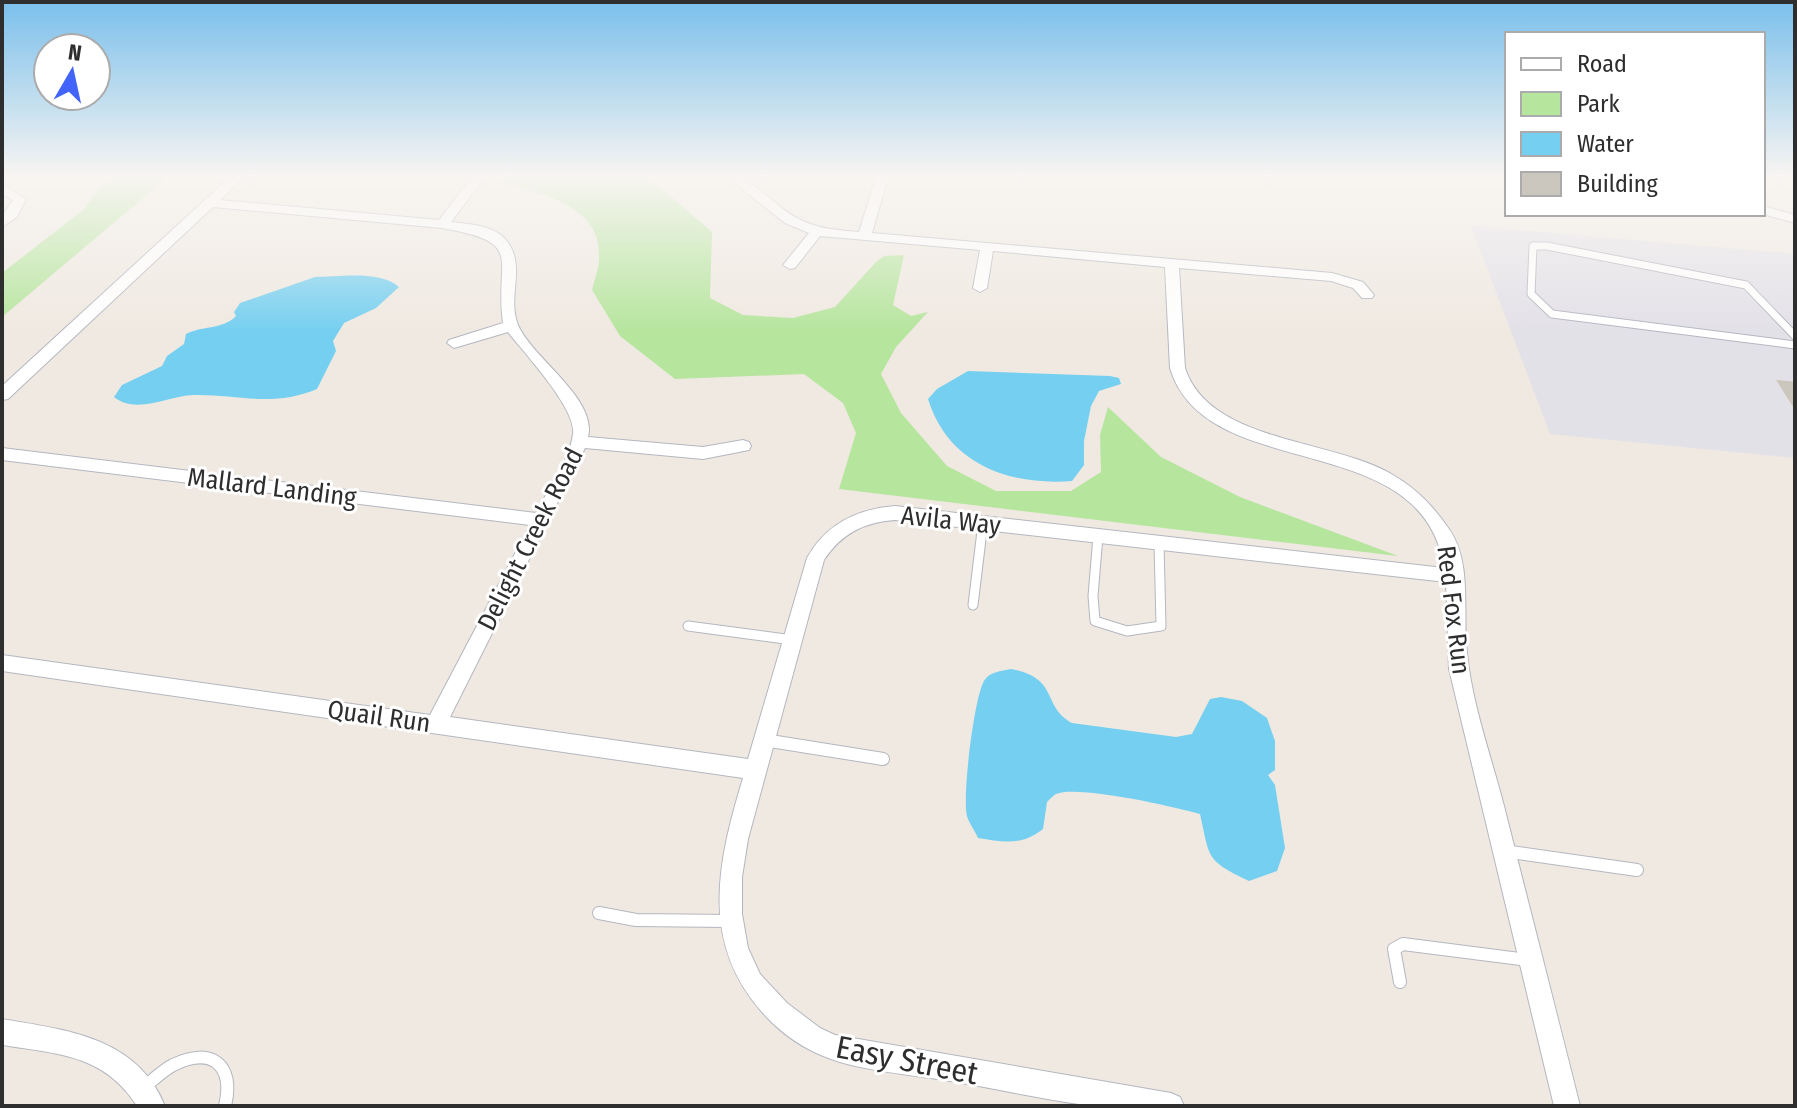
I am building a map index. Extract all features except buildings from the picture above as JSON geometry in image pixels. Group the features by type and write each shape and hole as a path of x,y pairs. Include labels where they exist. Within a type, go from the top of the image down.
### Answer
{"street":[{"path":"2,395 182,229"},
{"path":"454,343 511,326 508,305 511,265 507,249 498,239 469,229"},
{"path":"810,229 817,232 1340,278 1358,285 1367,295"},
{"path":"864,236 866,229"},
{"path":"790,265 817,232"},
{"path":"980,288 987,247"},
{"name":"Red Fox Run","path":"1172,263 1178,366 1185,386 1194,398 1238,428 1365,466 1398,484 1424,507 1445,534 1452,553 1455,649 1567,1106"},
{"name":"Delight Creek Road","path":"436,724 580,442 582,422 572,400 511,326"},
{"path":"580,442 703,453 743,446"},
{"name":"Mallard Landing","path":"2,454 542,520"},
{"name":"Avila Way","path":"755,990 739,960 730,921 732,864 816,558 829,539 846,526 870,516 895,513 1453,576"},
{"name":"Quail Run","path":"2,663 756,770"},
{"name":"Easy Street","path":"755,990 795,1026 834,1048 1171,1106"},
{"path":"2,1032 98,1051 132,1073 147,1097"}],"lane":[{"path":"1795,336 1746,285 1547,246 1533,246 1531,294 1552,314 1795,345"},
{"path":"1781,320 1795,322"},
{"path":"973,605 983,523"},
{"path":"1098,536 1093,596 1095,621 1109,630 1136,633 1161,626 1159,543"},
{"path":"688,626 793,640"},
{"path":"764,740 883,759"},
{"path":"1504,851 1637,870"},
{"path":"599,913 636,920 730,921"},
{"path":"1400,982 1394,949 1403,944 1531,961"},
{"path":"147,1097 173,1065 195,1058 210,1059 219,1063 230,1075 231,1088 225,1106"}],"shaded area":[{"path":"1472,229 1795,254 1795,458 1550,434"}],"green space":[{"path":"59,229 107,229 2,317 2,273"},
{"path":"592,229 708,229 712,232 710,298 743,315 793,318 835,307 876,262 884,256 904,255 893,305 911,316 928,312 896,347 881,374 901,413 947,466 996,491 1071,491 1101,472 1100,435 1108,407 1161,457 1240,497 1398,556 839,489 856,433 843,403 804,374 675,379 620,336 592,290 599,259 598,241"}],"water":[{"path":"370,276 399,287 376,308 344,323 333,341 336,351 317,389 285,398 193,395 142,405 114,397 122,385 162,366 167,356 184,344 186,334 231,320 236,316 234,312 240,303 315,277"},
{"path":"968,371 1110,376 1119,378 1121,384 1099,391 1091,406 1084,441 1084,465 1072,481 1049,482 1004,474 984,466 950,440 937,421 928,399 937,389"},
{"path":"1011,669 1037,679 1056,709 1072,723 1176,737 1192,734 1210,699 1221,697 1242,701 1267,718 1275,741 1275,770 1268,775 1275,785 1285,848 1277,871 1249,881 1224,868 1208,849 1200,814 1085,792 1056,794 1047,802 1043,829 1028,838 996,841 978,838 968,819 966,805 976,707 986,678"}]}
